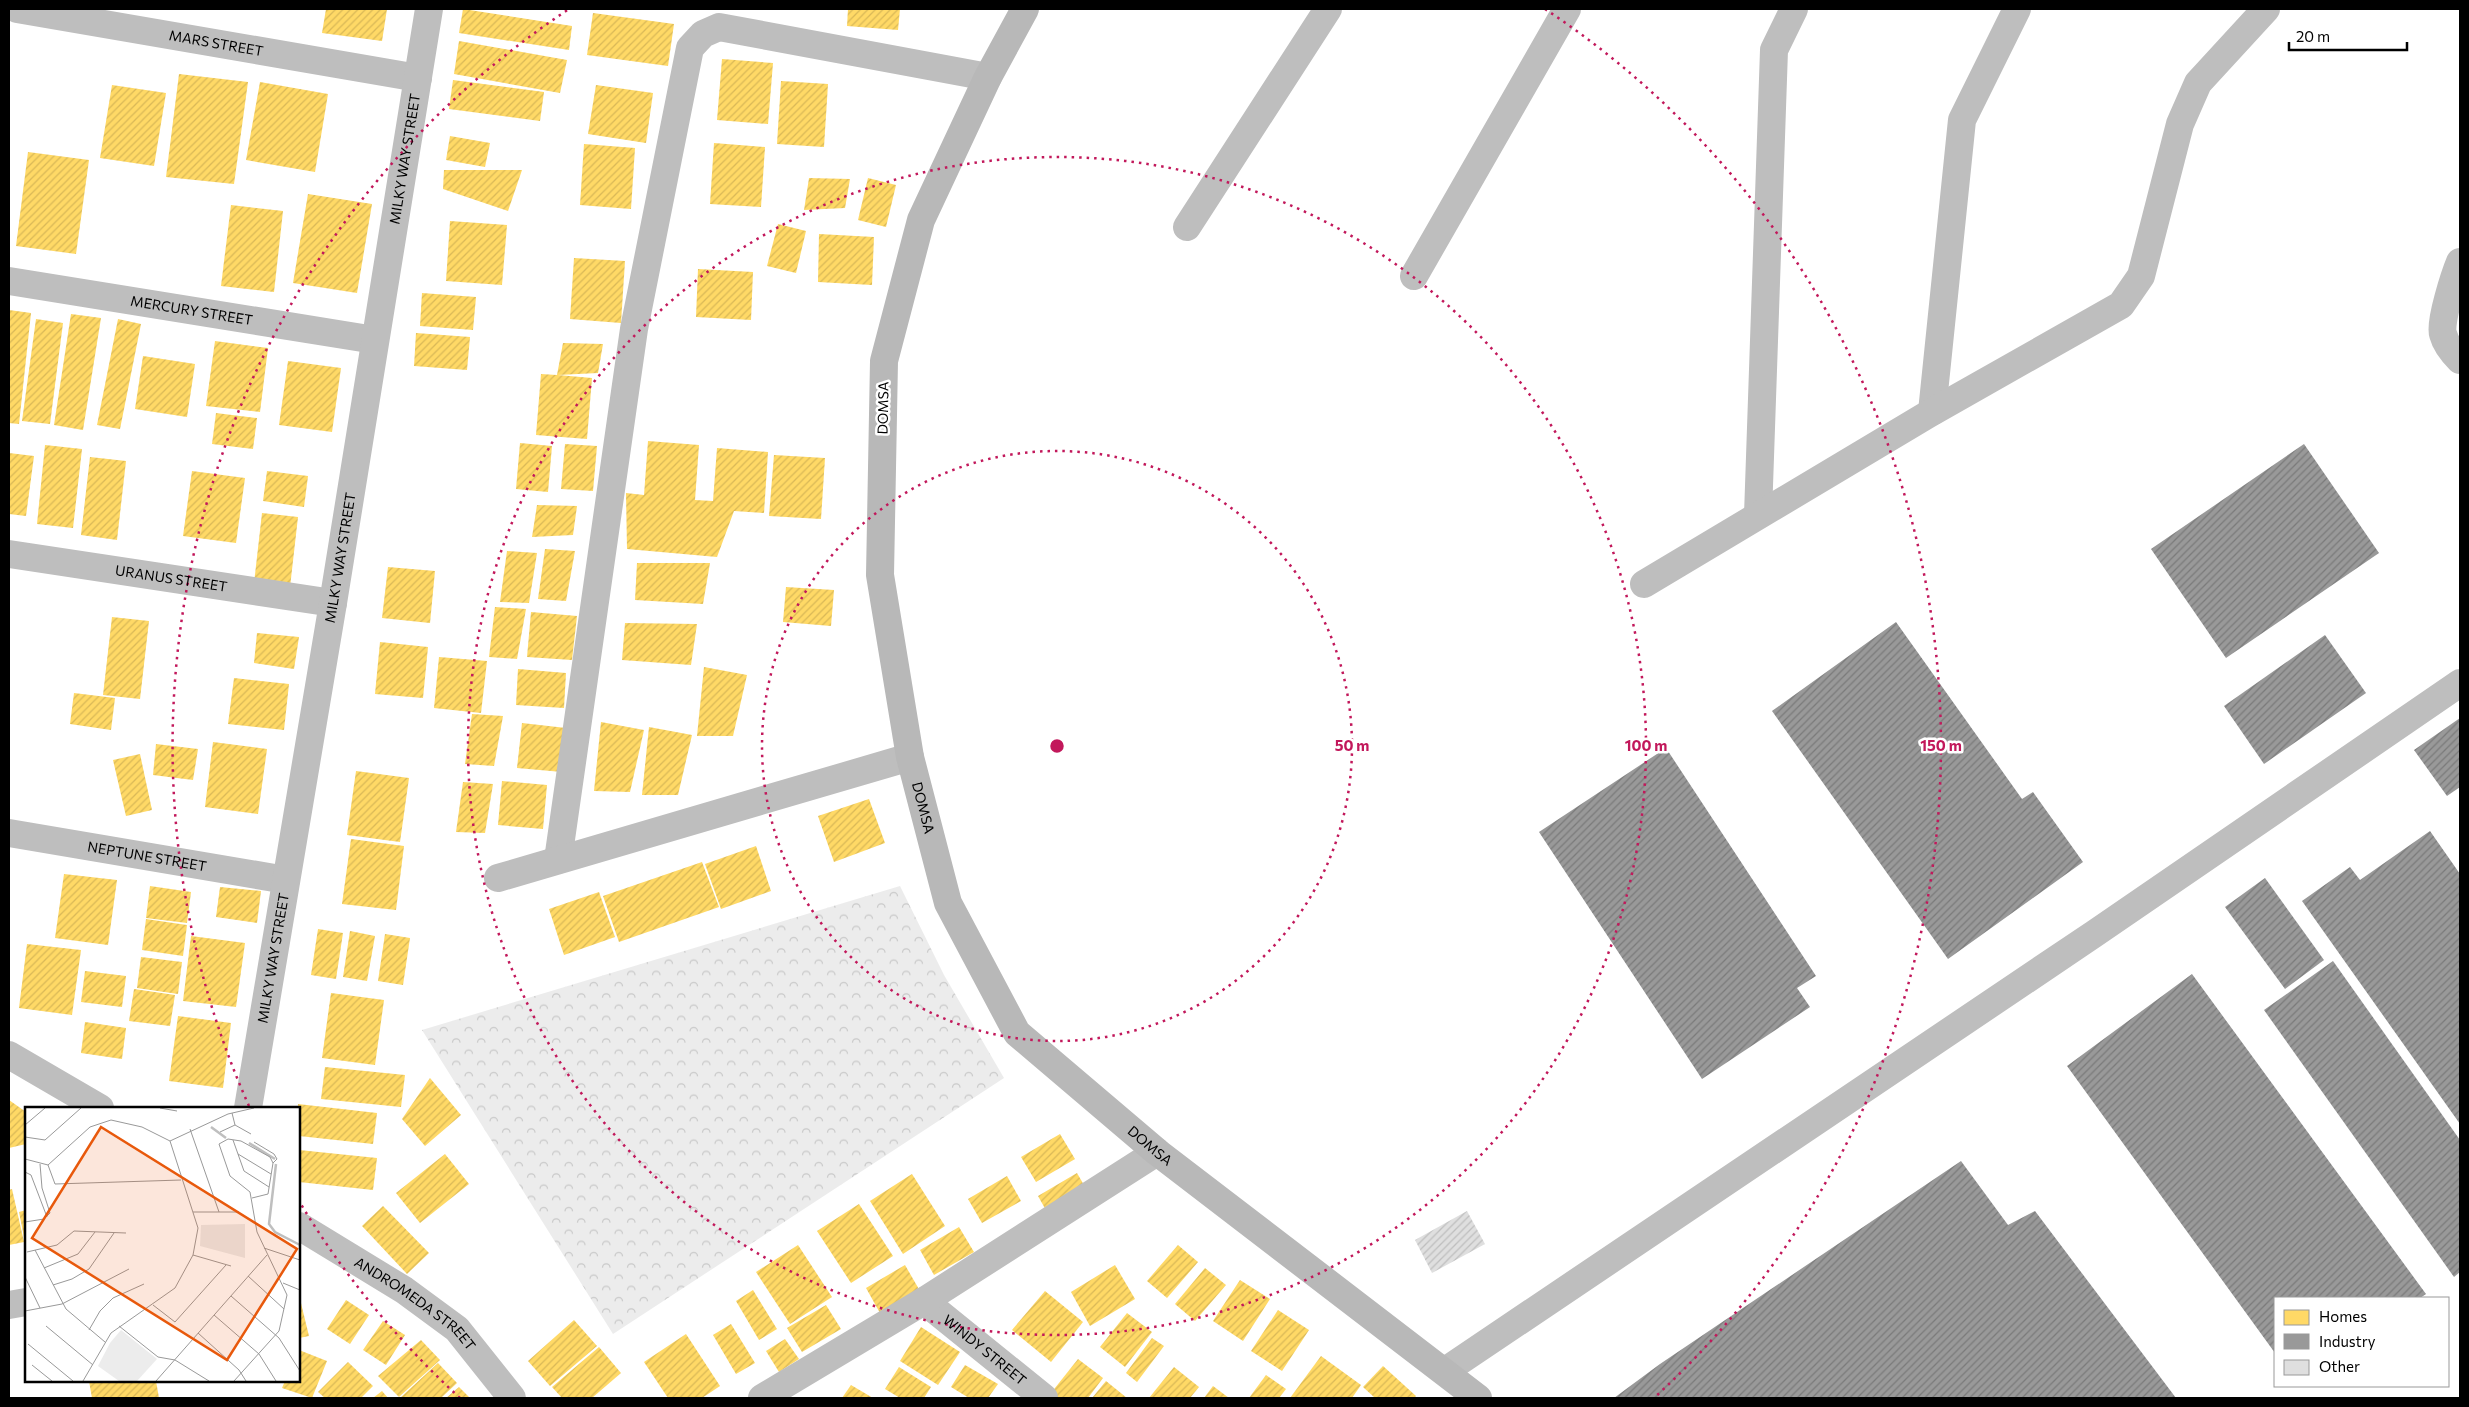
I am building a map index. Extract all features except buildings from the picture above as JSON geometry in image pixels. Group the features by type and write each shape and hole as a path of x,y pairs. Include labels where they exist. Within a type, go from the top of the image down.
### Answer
{"main road":[{"name":"DOMSA","path":"1025,9 988,77 921,220 884,361 880,575 910,757 948,903 1018,1033 1157,1152 1478,1398"}],"street":[{"name":"MARS STREET","path":"16,9 418,78"},
{"name":"MILKY WAY STREET","path":"248,1107 333,603 429,9"},
{"path":"1187,227 1328,9"},
{"path":"1414,276 1567,9"},
{"path":"1758,515 1774,50 1794,9"},
{"path":"1932,412 1962,120 2017,9"},
{"path":"1644,584 1932,412 2121,305 2141,276 2180,124 2198,82 2266,9"},
{"path":"558,860 634,329 690,48 703,34 719,27 988,77"},
{"path":"2458,275 2442,333 2450,350 2460,360"},
{"name":"MERCURY STREET","path":"9,281 376,340"},
{"name":"URANUS STREET","path":"9,554 333,603"},
{"path":"1445,1371 2094,934 2460,683"},
{"path":"498,878 910,757"},
{"name":"NEPTUNE STREET","path":"9,833 286,880"},
{"path":"9,1055 98,1107"},
{"path":"762,1398 924,1301 1157,1152"},
{"name":"ANDROMEDA STREET","path":"300,1228 404,1290 457,1329 512,1398"},
{"name":"WINDY STREET","path":"924,1301 1044,1398"},
{"path":"9,1306 25,1302"}],"green space":[{"path":"900,886 944,975 1004,1078 613,1334 422,1030"}]}
